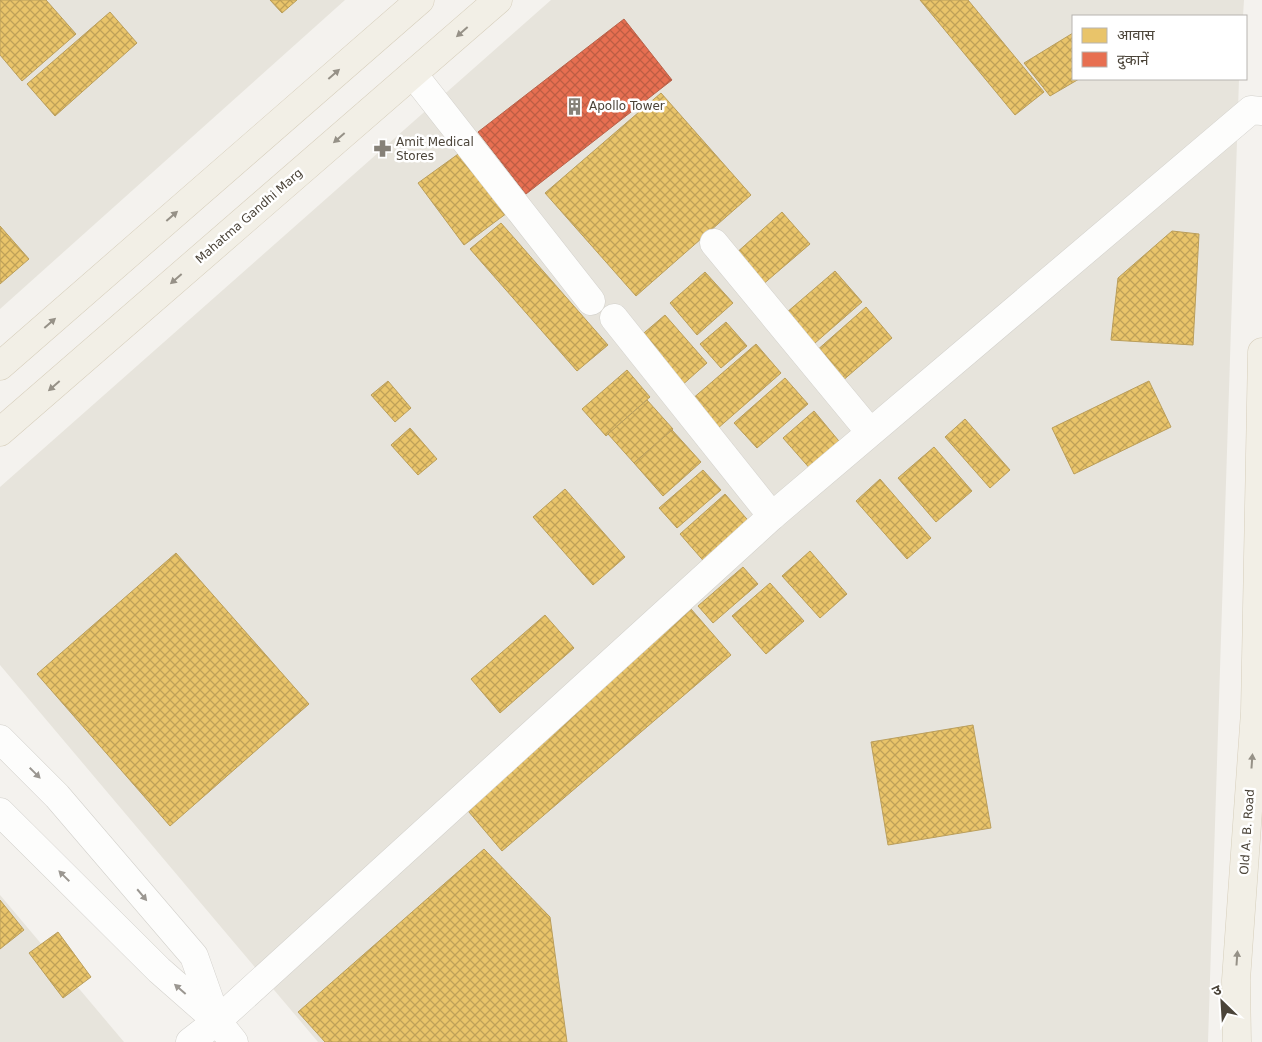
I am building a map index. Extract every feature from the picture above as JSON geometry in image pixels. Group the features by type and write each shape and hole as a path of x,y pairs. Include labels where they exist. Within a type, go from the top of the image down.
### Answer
{"main road":[{"path":"0,366 420,0"},
{"name":"Mahatma Gandhi Marg","path":"0,432 498,0"},
{"name":"Old A. B. Road","path":"1237,1042 1236,980 1255,712 1262,352"}],"street":[{"path":"413,74 591,301"},
{"path":"190,1042 217,1021 772,516 1252,110 1262,110"},
{"path":"714,243 870,432"},
{"path":"614,318 772,516"},
{"path":"0,739 57,796 194,956 217,1021"},
{"path":"0,812 159,970 217,1021 234,1042"}],"shaded area":[{"path":"0,0 345,0 0,309"},
{"path":"551,0 1244,0 1243,15 1072,15 1072,80 1239,80 1208,1042 318,1042 0,665 0,487"},
{"path":"0,895 124,1042 0,1042"}],"building: आवास":[{"path":"0,0 46,0 76,34 22,81 0,55"},
{"path":"270,0 297,0 282,13"},
{"path":"920,0 968,0 1044,92 1015,115"},
{"path":"110,12 137,43 55,116 27,84"},
{"path":"1072,34 1072,80 1077,80 1050,96 1024,63"},
{"path":"661,93 751,195 636,296 545,193"},
{"path":"461,152 507,213 464,245 418,183"},
{"path":"782,212 810,244 761,286 734,255"},
{"path":"501,223 608,345 577,371 470,249"},
{"path":"0,226 29,259 0,284"},
{"path":"1172,231 1199,234 1193,345 1111,340 1118,278"},
{"path":"835,271 862,302 807,350 779,319"},
{"path":"705,272 733,303 697,335 670,303"},
{"path":"866,307 892,338 841,382 815,352"},
{"path":"665,315 707,363 680,387 638,338"},
{"path":"726,322 747,346 721,368 700,344"},
{"path":"756,344 781,373 717,429 691,400"},
{"path":"627,370 650,397 606,436 582,409"},
{"path":"785,378 808,404 757,448 734,423"},
{"path":"388,381 411,408 395,422 371,395"},
{"path":"1149,381 1171,427 1074,474 1052,428"},
{"path":"647,400 673,429 634,463 608,434"},
{"path":"814,411 843,446 813,472 783,438"},
{"path":"965,419 1010,470 990,488 945,437"},
{"path":"410,428 437,459 418,475 391,445"},
{"path":"672,430 701,462 663,496 634,463"},
{"path":"934,447 972,491 936,522 898,478"},
{"path":"703,470 721,490 677,528 659,508"},
{"path":"880,479 931,538 907,559 856,501"},
{"path":"565,489 625,557 593,585 533,517"},
{"path":"725,494 753,526 708,566 680,534"},
{"path":"810,551 847,594 820,618 782,576"},
{"path":"176,553 309,704 170,826 37,674"},
{"path":"743,567 758,584 713,623 698,606"},
{"path":"770,583 804,621 766,654 732,616"},
{"path":"691,609 731,655 502,851 463,805"},
{"path":"545,615 574,648 500,713 471,679"},
{"path":"973,725 991,828 888,845 871,742"},
{"path":"484,849 550,917 567,1042 325,1042 298,1012"},
{"path":"0,900 24,930 0,949"},
{"path":"58,932 91,977 63,998 29,953"}],"building: दुकानें":[{"name":"Apollo Tower","path":"624,19 672,80 526,194 478,132"}],"place":[{"name":"Apollo Tower","path":"575,106"},
{"name":"Amit Medical Stores","path":"382,149"}]}
